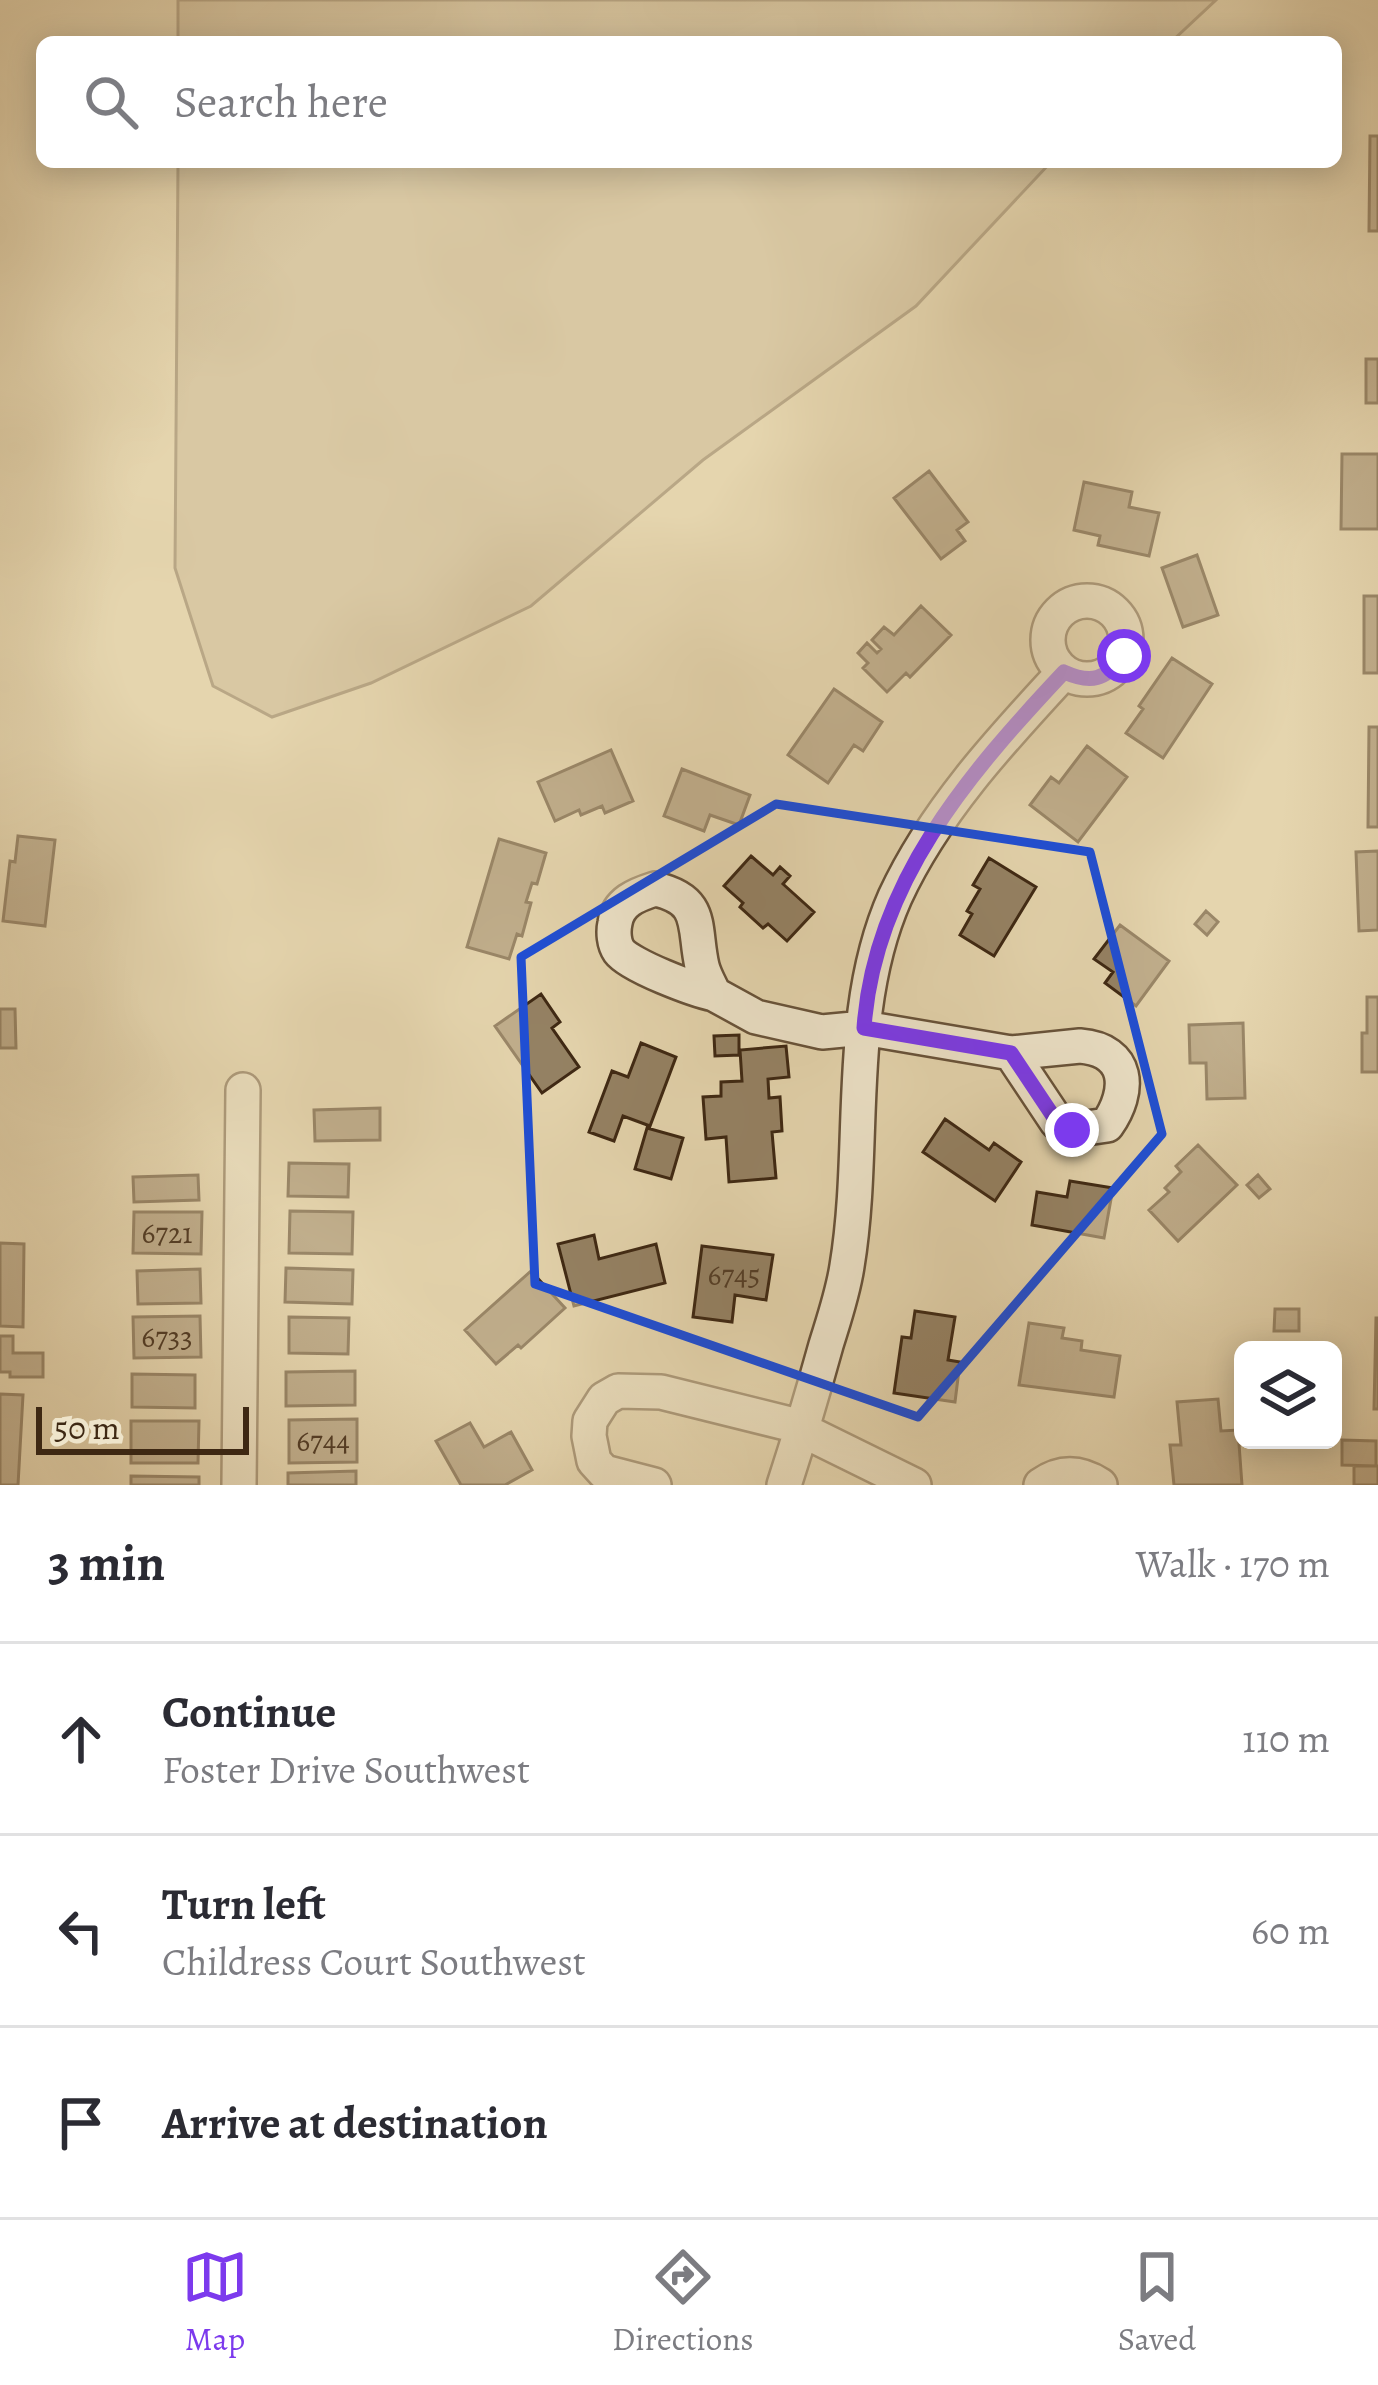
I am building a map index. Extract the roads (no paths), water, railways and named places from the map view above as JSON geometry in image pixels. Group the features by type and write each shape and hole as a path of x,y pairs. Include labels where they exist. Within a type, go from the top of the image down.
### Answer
{"street":[{"path":"784,1485 847,1264 865,1006 880,937 911,865 968,781 1064,672"},
{"path":"714,994 756,1017 822,1032 864,1028 1011,1053"},
{"path":"239,1485 243,1090"},
{"path":"654,1485 604,1472 594,1461 590,1421 604,1399 618,1391 661,1392 751,1412 802,1430 914,1485"},
{"path":"1041,1485 1062,1474 1076,1474 1100,1485"}]}
